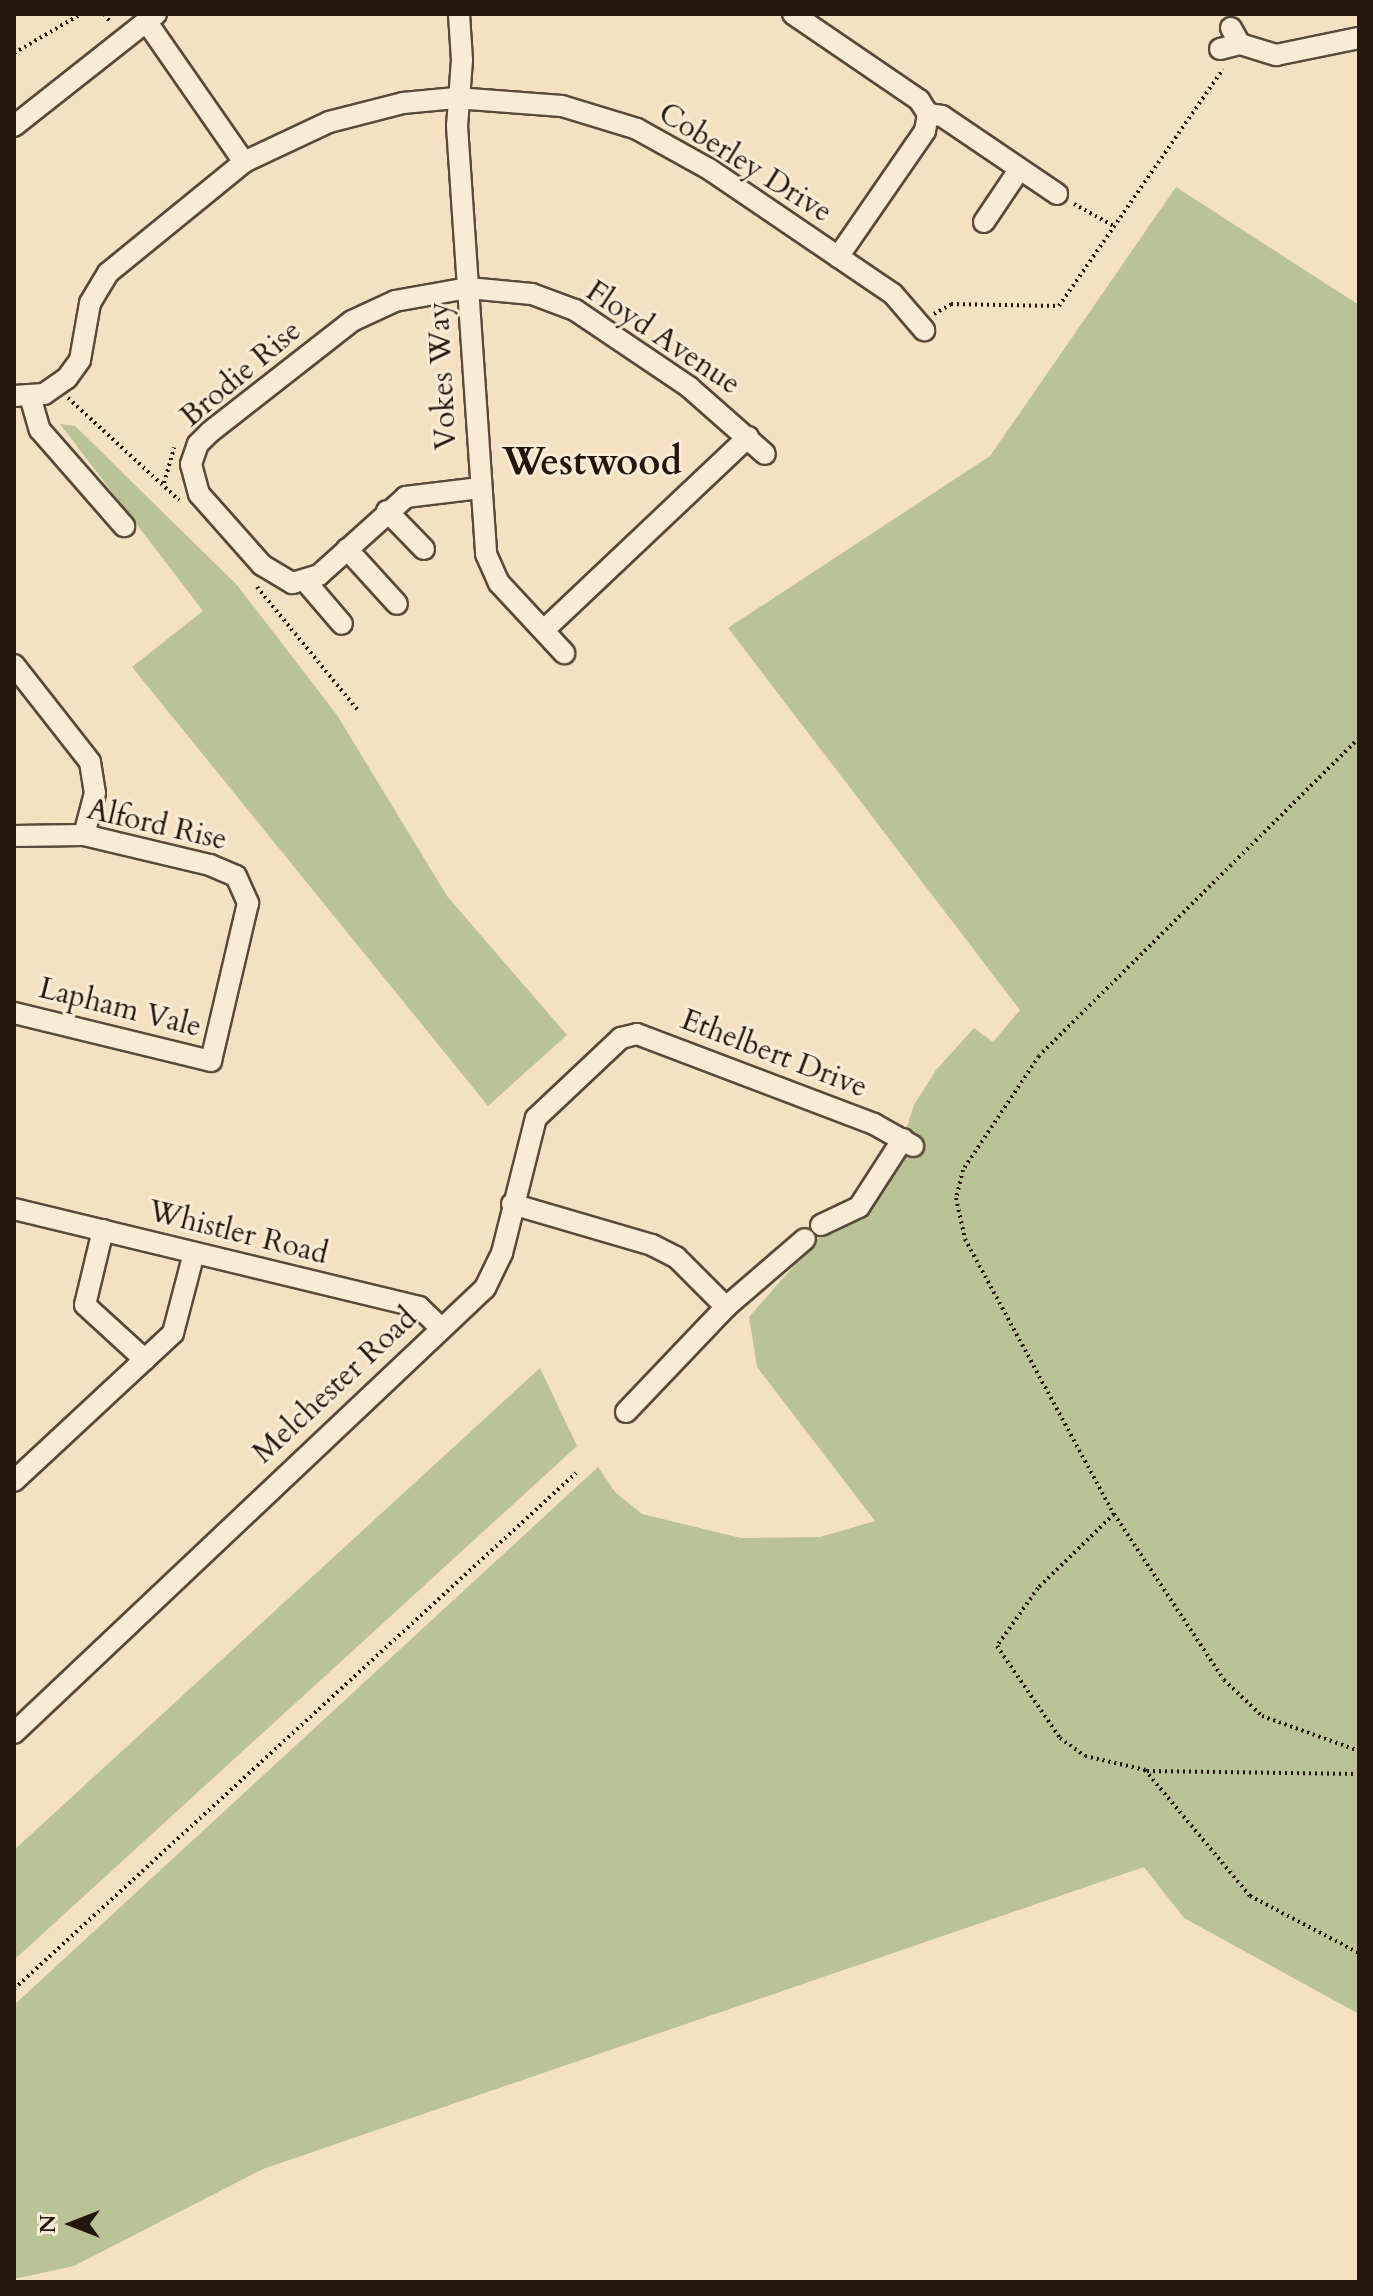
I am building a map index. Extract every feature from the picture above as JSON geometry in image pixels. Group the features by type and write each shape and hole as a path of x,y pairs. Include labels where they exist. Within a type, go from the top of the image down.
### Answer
{"street":[{"name":"Vokes Way","path":"459,14 462,60 456,98 480,488 492,573 564,653"},
{"path":"793,14 909,92 928,114 942,116 1057,194"},
{"path":"14,126 151,17 244,162"},
{"path":"1231,40 1276,55 1359,38"},
{"name":"Coberley Drive","path":"22,396 48,392 73,371 83,348 90,303 108,273 244,162 339,119 403,103 456,98 562,106 637,129 709,169 893,294 922,326"},
{"path":"838,257 925,131 928,114"},
{"path":"984,222 1019,170"},
{"name":"Floyd Avenue","path":"468,288 532,294 575,310 689,387 765,454"},
{"name":"Brodie Rise","path":"306,582 276,577 199,494 191,464 198,444 352,321 406,298 468,288"},
{"path":"22,396 40,430 124,526"},
{"path":"544,630 748,437"},
{"path":"342,624 306,582 387,511 414,494 480,488"},
{"path":"387,511 424,549"},
{"path":"347,549 397,604"},
{"path":"14,665 90,762 95,793 84,835"},
{"name":"Alford Rise","path":"14,836 84,835 210,865 243,884 247,917 211,1061"},
{"name":"Lapham Vale","path":"14,1013 211,1061"},
{"name":"Ethelbert Drive","path":"621,1038 637,1034 908,1142 859,1207 821,1225"},
{"name":"Melchester Road","path":"14,1733 490,1280 536,1118 621,1038"},
{"path":"512,1204 652,1245 676,1257 726,1307"},
{"name":"Whistler Road","path":"14,1209 419,1307 441,1328"},
{"path":"103,1230 85,1305 145,1360"},
{"path":"626,1412 726,1307 805,1239"},
{"path":"14,1481 173,1333 194,1253"}],"path":[{"path":"14,53 81,14"},
{"path":"922,326 951,304 1059,306 1114,226 1231,40"},
{"path":"1057,194 1114,226"},
{"path":"1359,738 1039,1056 963,1170 956,1198 965,1239 1114,1514 1224,1680 1262,1716 1359,1751"},
{"path":"14,1989 576,1473"},
{"path":"1114,1514 1038,1588 997,1646 1060,1738 1085,1756 1145,1770 1359,1774"},
{"path":"1145,1770 1250,1896 1359,1953"}],"green space":[{"path":"1176,187 1359,305 1359,2014 1184,1918 1144,1867 263,2169 74,2266 14,2279 14,2005 598,1467 615,1492 642,1514 741,1538 820,1537 875,1521 757,1367 749,1317 856,1195 897,1157 914,1105 936,1070 974,1028 993,1042 1020,1010 728,628 990,456"},
{"path":"60,424 75,426 237,585 337,715 447,896 567,1035 488,1106 132,667 203,611"},
{"path":"540,1368 577,1446 14,1960 14,1850"}],"district":[{"name":"Westwood","path":"592,463"}]}
